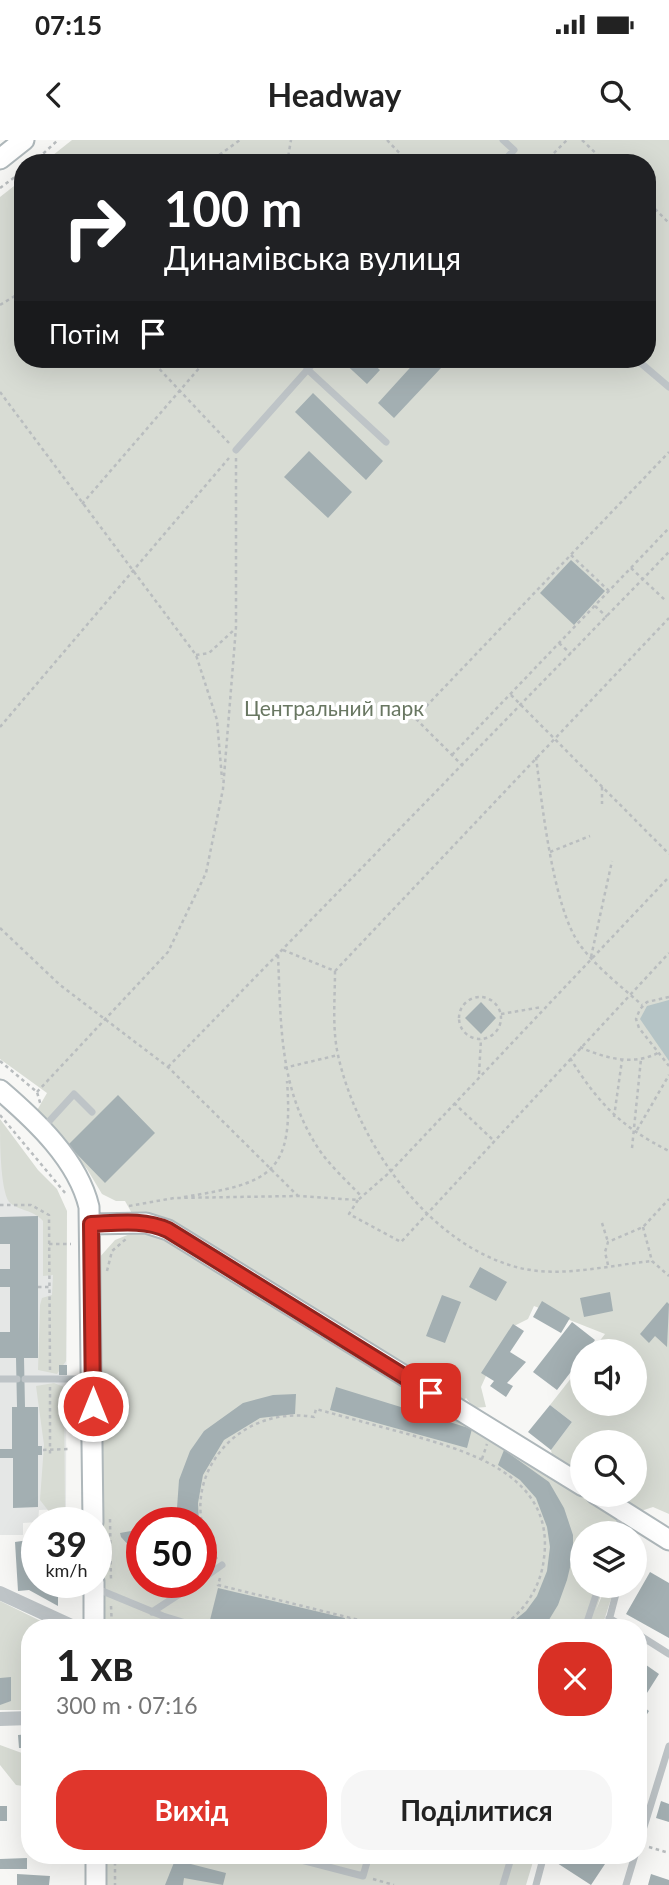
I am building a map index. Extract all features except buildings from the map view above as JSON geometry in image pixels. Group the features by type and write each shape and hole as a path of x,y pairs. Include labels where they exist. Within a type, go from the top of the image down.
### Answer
{"street":[{"path":"0,159 24,140"},
{"path":"0,1090 42,1129 83,1190 91,1224 92,1379 98,1507"},
{"path":"91,1224 146,1223 168,1230 570,1478"},
{"path":"614,1507 669,1540"},
{"path":"0,1593 56,1619"},
{"path":"95,1619 98,1598"},
{"path":"0,1719 21,1718"},
{"path":"96,1864 96,1885"}],"lane":[{"path":"503,140 514,150 510,154"},
{"path":"647,368 669,387"},
{"path":"236,450 307,369 386,442"},
{"path":"42,1129 74,1094 92,1112"},
{"path":"0,1379 92,1379"},
{"path":"217,1569 222,1565"},
{"path":"112,1594 174,1619"},
{"path":"152,1612 174,1598"},
{"path":"588,1619 595,1598"},
{"path":"609,1618 615,1598"},
{"path":"647,1640 669,1654"},
{"path":"647,1818 669,1745"},
{"path":"317,1864 363,1876 366,1864"},
{"path":"503,1885 509,1864"},
{"path":"536,1885 542,1864"},
{"path":"626,1885 632,1864"}],"path":[{"path":"43,154 58,140"},
{"path":"221,154 240,140"},
{"path":"387,140 400,154"},
{"path":"553,154 567,140"},
{"path":"582,140 597,154"},
{"path":"656,211 669,223"},
{"path":"37,1092 168,952 206,873 223,789 236,627 236,450 158,368"},
{"path":"82,504 199,368"},
{"path":"0,392 196,655 217,720 223,789"},
{"path":"0,727 134,574 236,450"},
{"path":"463,766 415,718 669,452"},
{"path":"452,755 669,528"},
{"path":"168,1067 669,552"},
{"path":"571,555 609,591"},
{"path":"631,568 666,601"},
{"path":"595,606 607,617"},
{"path":"652,1261 553,1270 518,1267 472,1247 425,1212 390,1172 358,1112 338,1055 335,971 669,618"},
{"path":"196,655 209,653 236,627"},
{"path":"559,643 572,654"},
{"path":"510,695 669,854"},
{"path":"536,757 550,852 573,933 592,957 642,1005"},
{"path":"602,786 602,804"},
{"path":"550,852 590,836"},
{"path":"592,957 612,861"},
{"path":"669,877 390,1172 360,1198 349,1214 401,1241 425,1212 669,953"},
{"path":"0,928 60,985 168,1067 298,1196"},
{"path":"283,950 335,971"},
{"path":"278,955 284,1068 287,1078 320,1151 360,1198"},
{"path":"642,1005 669,997"},
{"path":"481,1039 464,1030 460,1018 464,1005 475,998 488,999 501,1014"},
{"path":"642,1005 637,1024 669,1066"},
{"path":"501,1014 545,1007"},
{"path":"481,1039 497,1031 501,1014"},
{"path":"479,1077 481,1039"},
{"path":"580,1047 622,1060 640,1059 658,1053"},
{"path":"284,1068 338,1055"},
{"path":"570,1058 599,1101 614,1117 669,1151"},
{"path":"632,1148 640,1059"},
{"path":"614,1117 622,1060"},
{"path":"635,1132 669,1075"},
{"path":"122,1207 241,1188 271,1170 282,1154 290,1120 287,1078"},
{"path":"454,1103 493,1140"},
{"path":"0,1115 66,1194"},
{"path":"174,1198 360,1198"},
{"path":"608,1242 643,1227 669,1199"},
{"path":"0,1205 31,1205 49,1215 50,1456"},
{"path":"602,1223 608,1242 605,1252 608,1265"},
{"path":"643,1227 652,1261 669,1276"},
{"path":"107,1271 109,1257 117,1245 135,1235"},
{"path":"49,1244 71,1244"},
{"path":"665,1271 669,1267"},
{"path":"38,1287 50,1287"},
{"path":"357,1619 218,1585 222,1565 205,1532 201,1510 204,1484 224,1445 254,1423 279,1417 314,1417 316,1409 450,1446 505,1472 526,1491 539,1513 545,1538 543,1564 535,1588 521,1609 509,1619"},
{"path":"482,1459 489,1438"},
{"path":"43,1450 70,1449"},
{"path":"103,1598 109,1619"},
{"path":"647,1846 669,1853"},
{"path":"115,1864 115,1885"},
{"path":"363,1876 394,1885"}],"shaded area":[{"path":"669,1000 669,1061 640,1019 647,1006"},
{"path":"0,1136 67,1220 66,1507 21,1507 21,1535 0,1535"}],"green space":[{"name":"Центральний парк","path":"72,140 669,140 669,1514 653,1507 638,1512 627,1507 647,1507 647,1430 570,1430 570,1470 553,1460 551,1450 572,1422 550,1405 570,1380 570,1416 647,1416 647,1339 601,1339 605,1334 534,1306 528,1319 514,1326 490,1367 481,1387 486,1407 474,1408 466,1398 464,1400 281,1288 262,1286 134,1217 125,1201 116,1201 102,1194 87,1169 36,1112 47,1093 0,1059 0,197 14,186 14,368 656,368 656,154 54,154"},
{"path":"0,1119 38,1170 57,1189 67,1211 66,1361 57,1374 38,1370 40,1305 42,1298 52,1295 53,1275 43,1276 43,1221 13,1205 6,1195 1,1163"},
{"path":"135,1232 159,1234 570,1489 570,1507 597,1507 618,1521 570,1521 570,1598 600,1598 596,1610 601,1598 611,1598 605,1619 97,1619 97,1598 112,1598 112,1507 97,1507 98,1259 115,1240"},
{"path":"54,1383 64,1387 65,1507 45,1507 40,1500 44,1445 36,1386"},
{"path":"0,1601 37,1619 21,1619 21,1710 0,1710"},
{"path":"0,1745 21,1753 21,1786 16,1785 0,1765"},
{"path":"102,1864 532,1864 526,1885 103,1885"}],"route":[{"path":"93,1406 91,1224 146,1223 168,1230 431,1393"}]}
